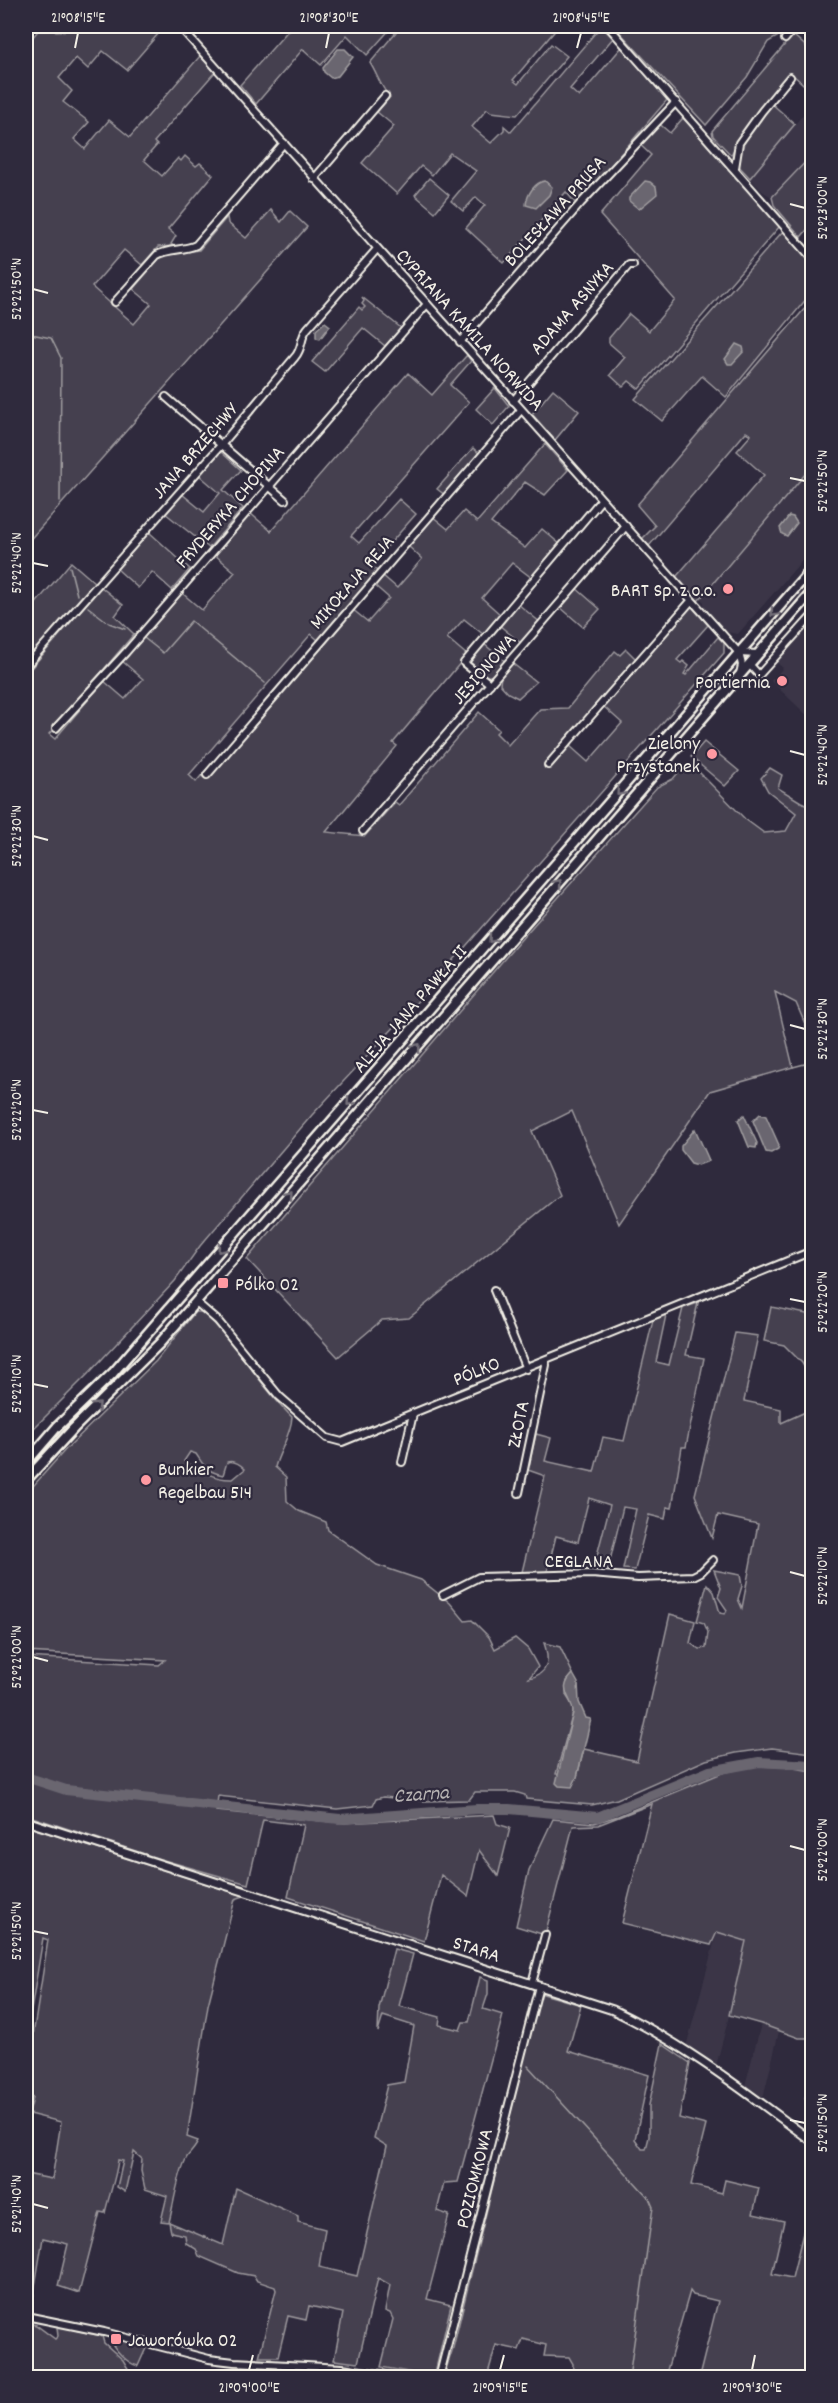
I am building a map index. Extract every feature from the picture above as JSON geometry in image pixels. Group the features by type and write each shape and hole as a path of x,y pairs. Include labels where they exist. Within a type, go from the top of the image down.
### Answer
{"main road":[{"name":"ALEJA JANA PAWŁA II","path":"26,1464 57,1427 113,1373 813,569"},
{"name":"ALEJA JANA PAWŁA II","path":"26,1480 74,1428 160,1343 813,592"}],"street":[{"name":"CYPRIANA KAMILA NORWIDA","path":"179,26 739,653"},
{"path":"608,26 813,258"},
{"path":"785,39 796,26"},
{"path":"735,168 740,143 790,77"},
{"path":"314,179 385,96"},
{"name":"BOLESŁAWA PRUSA","path":"459,342 581,203 676,102"},
{"path":"115,302 157,255 164,251 196,245 284,143"},
{"name":"JANA BRZECHWY","path":"26,666 299,353 302,337 307,329 377,249"},
{"name":"ADAMA ASNYKA","path":"513,401 629,266 633,266"},
{"name":"FRYDERYKA CHOPINA","path":"56,728 126,652 427,304"},
{"path":"165,397 285,500"},
{"name":"MIKOŁAJA REJA","path":"207,775 521,410"},
{"path":"490,684 464,663 601,500"},
{"name":"JESIONOWA","path":"363,831 626,526"},
{"path":"549,765 691,601"},
{"path":"749,664 759,675 813,616"},
{"path":"740,675 742,665 739,653 758,654"},
{"name":"PÓLKO","path":"196,1302 218,1321 279,1396 327,1438 342,1442 813,1251"},
{"path":"494,1290 526,1369"},
{"name":"ZŁOTA","path":"519,1493 545,1361"},
{"path":"402,1462 413,1414"},
{"name":"CEGLANA","path":"443,1594 479,1577 592,1574 638,1578 693,1576 701,1572 713,1560"},
{"name":"STARA","path":"26,1821 613,2010 645,2026 706,2064 813,2141"},
{"name":"POZIOMKOWA","path":"439,2378 535,1985 545,1935"},
{"path":"26,2316 104,2332 217,2360 342,2368 405,2378"}],"shaded area":[{"path":"26,26 42,26 26,45"},
{"path":"42,26 165,26 127,70 103,51 88,69 76,58 59,78 72,91 63,102 89,122 74,139 85,149 109,120 130,137 200,56 215,72 154,142 157,145 144,160 162,176 178,158 181,161 185,156 196,166 200,163 213,175 168,229 176,236 171,244 174,246 158,247 142,265 124,250 92,287 134,324 151,304 133,289 161,256 199,250 227,217 228,223 246,238 271,210 281,222 290,211 307,227 26,544 26,45"},
{"path":"292,26 393,26 367,55 347,35 321,65 303,49 256,104 240,85"},
{"path":"401,26 559,26 513,80 518,84 551,44 567,56 517,115 491,112 487,109 472,127 491,143 504,130 504,126 511,132 601,26 613,38 570,89 579,97 622,47 667,100 577,205 566,192 504,263 466,228 485,205 476,197 463,211 451,201 476,171 450,153 432,175 421,166 397,194 362,163 394,126 377,112 390,97 370,63"},
{"path":"614,26 775,26 784,33 768,42 747,77 706,125"},
{"path":"793,35 810,50 812,48 812,92 791,73 750,122 731,155 713,136 712,131"},
{"path":"338,49 345,49 353,57 338,76 331,78 323,68"},
{"path":"771,103 795,124 750,178 736,163 740,146"},
{"path":"812,104 812,155 772,197 762,191 750,178"},
{"path":"683,118 780,226 639,389 629,381 623,387 610,375 625,357 609,343 609,338 629,314 649,331 675,300 600,215 651,155 637,142 656,121 670,133"},
{"path":"812,155 812,224 801,237 774,205 772,197"},
{"path":"429,178 449,195 435,212 415,195"},
{"path":"545,181 552,187 549,195 536,208 526,205 532,189"},
{"path":"645,181 656,187 657,194 639,209 629,201 629,198"},
{"path":"784,230 812,263 812,292 726,397 702,376 662,421 635,399"},
{"path":"362,297 401,328 385,346 363,328 325,372 312,362 359,307 362,310 365,307 362,304 364,301"},
{"path":"812,300 812,466 698,601 676,577 764,475 737,451 751,435 746,432 649,546 642,539 655,526 637,505"},
{"path":"325,322 330,326 320,339 316,338 316,330"},
{"path":"736,344 743,347 744,351 732,364 728,364 725,359"},
{"path":"467,355 471,361 450,385 469,402 351,536 359,543 399,499 416,514 371,565 378,572 318,640 311,634 189,775 196,782 201,776 206,778 212,775 216,767 352,609 368,622 389,598 373,584 382,575 397,588 422,559 407,545 432,516 448,529 464,511 477,522 545,444 568,470 545,495 525,482 491,523 525,548 542,529 561,545 532,578 512,563 482,598 501,615 484,635 464,619 447,638 467,655 393,743 397,746 326,832 365,836 395,802 399,805 479,712 499,730 496,733 508,745 540,709 568,708 615,651 620,655 626,649 637,660 546,765 550,768 570,746 588,762 622,723 603,706 691,606 708,625 677,660 689,666 684,674 686,675 718,637 724,643 724,653 400,1021 312,1115 200,1246 175,1281 26,1436 26,674 101,587 123,605 115,616 134,634 49,734 55,739 104,681 125,699 143,679 122,661 182,593 202,610 235,572 215,555 250,513 271,531 408,373 432,395"},
{"path":"495,388 509,406 493,425 476,409"},
{"path":"553,389 579,411 555,440 532,414"},
{"path":"473,448 481,455 445,495 437,489"},
{"path":"221,452 241,470 223,490 243,508 209,548 165,513 182,494 204,512 220,493 199,475"},
{"path":"812,466 812,549 738,634 726,632 704,608 704,602 700,598"},
{"path":"789,516 793,517 797,523 787,536 782,534 780,528"},
{"path":"149,532 190,569 172,590 152,572 138,588 117,569"},
{"path":"71,562 94,582 26,661 26,615"},
{"path":"576,588 600,609 583,627 560,607"},
{"path":"518,604 541,623 522,644 499,625"},
{"path":"812,620 812,720 771,681 783,668 776,662"},
{"path":"484,644 507,663 495,675 485,677 468,662"},
{"path":"512,663 536,682 518,698 508,693 500,684 501,676"},
{"path":"704,742 739,771 725,786 691,757"},
{"path":"682,768 696,769 745,819 764,833 786,831 796,813 768,791 761,778 770,768 782,775 778,788 812,807 812,1040 796,1003 775,992 793,1067 710,1091 619,1224 572,1111 532,1131 560,1195 409,1318 382,1320 338,1357 247,1259 524,936 657,787 673,779"},
{"path":"760,1114 766,1116 779,1145 778,1149 771,1153 766,1152 753,1121"},
{"path":"744,1115 757,1143 756,1148 749,1147 738,1120"},
{"path":"695,1129 709,1161 698,1165 691,1163 681,1150 681,1146"},
{"path":"698,1303 686,1355 704,1358 686,1447 682,1447 672,1508 667,1507 665,1519 649,1515 635,1570 623,1569 636,1509 623,1507 608,1569 594,1567 610,1505 589,1498 578,1542 556,1536 547,1572 522,1572 545,1476 528,1470 536,1434 551,1438 545,1461 594,1472 603,1437 624,1441 653,1320 666,1315 656,1362 669,1365 683,1308"},
{"path":"771,1307 812,1315 812,1380 802,1363 784,1345 764,1341"},
{"path":"195,1312 202,1312 215,1324 292,1417 290,1430 275,1467 286,1477 287,1501 299,1511 326,1522 328,1530 377,1565 421,1580 450,1603 465,1621 472,1620 489,1637 495,1649 515,1638 528,1649 538,1667 529,1678 544,1670 547,1655 544,1643 560,1647 573,1674 567,1681 566,1695 573,1706 573,1713 556,1774 577,1777 584,1749 637,1761 670,1614 695,1621 690,1643 699,1649 706,1648 708,1632 704,1623 697,1621 707,1584 714,1592 720,1613 725,1614 727,1610 718,1597 721,1588 714,1570 740,1575 742,1586 738,1599 742,1608 758,1524 718,1515 712,1538 695,1495 735,1333 758,1336 744,1401 781,1409 781,1423 812,1409 812,1753 772,1748 706,1760 617,1799 592,1805 526,1799 525,1795 515,1792 475,1792 469,1800 424,1801 383,1797 376,1799 373,1805 337,1809 218,1796 216,1811 343,1823 494,1815 497,1824 510,1828 498,1876 479,1850 468,1896 441,1875 424,1941 288,1897 304,1825 263,1820 248,1884 160,1859 26,1815 26,1657 159,1665 165,1660 26,1652 26,1494 66,1449 156,1361","holes":["190,1452 196,1454 206,1468 212,1472 223,1475 227,1462 237,1463 245,1469 233,1479 214,1476 184,1461"]},
{"path":"573,1674 578,1683 579,1702 586,1718 591,1719 577,1777 572,1787 559,1786 556,1783 573,1713 566,1685"},
{"path":"754,1766 787,1767 812,1771 812,2038 799,2038 729,2015 746,1941 717,1932 711,1945 622,1923 652,1804 598,1825 573,1826 545,1935 516,1926 529,1870 553,1819 594,1823 618,1816 722,1773"},
{"path":"26,1826 244,1896 235,1899 208,2005 187,2137 198,2141 181,2171 169,2222 161,2221 167,2196 145,2189 141,2171 142,2159 134,2152 125,2192 117,2187 123,2161 118,2160 105,2213 100,2212 79,2293 58,2286 68,2244 43,2238 31,2310 26,2311 26,2174 52,2179 61,2122 29,2114 33,2098 26,2095 26,2080 48,1940 43,1938 26,2041"},
{"path":"811,1898 763,2098 745,2086 761,2024 729,2016 716,2066 686,2047 717,1932"},
{"path":"394,1949 413,1954 399,2006 440,2017 439,2025 460,2030 463,2022 469,2022 480,1977 488,1980 488,1994 483,2009 503,2015 458,2182 444,2183 437,2211 449,2215 427,2299 451,2305 434,2377 381,2367 393,2319 390,2313 385,2311 390,2285 378,2278 358,2363 334,2360 343,2313 309,2306 306,2320 288,2316 278,2357 259,2357 275,2287 257,2281 254,2276 238,2273 199,2256 196,2249 186,2243 185,2235 171,2232 169,2222 223,2245 236,2188 298,2216 298,2222 325,2229 319,2267 357,2276 387,2146 374,2138 387,2085 404,2082 414,2026 383,2016 378,2032 379,2008"},
{"path":"540,1993 581,2005 568,2051 649,2075 635,2139 642,2149 646,2149 649,2137 649,2105 662,2044 690,2063 679,2118 706,2125 691,2185 722,2193 725,2180 759,2188 753,2214 784,2221 772,2274 792,2278 812,2196 812,2377 699,2377 718,2301 693,2295 690,2291 665,2377 572,2377 573,2364 569,2357 544,2356 546,2345 523,2339 519,2350 496,2345 487,2377 443,2378 453,2348"},
{"path":"812,2066 812,2101 805,2099"},
{"path":"26,2320 27,2323 36,2325 55,2339 58,2336 57,2328 61,2327 102,2336 104,2343 123,2360 133,2377 26,2377"},
{"path":"110,2338 147,2346 138,2366 121,2355"}],"waterway":[{"path":"39,31 118,30 138,26"},
{"path":"26,333 51,338 61,358 60,502"},
{"path":"70,567 77,595"},
{"path":"88,607 109,623 125,629"},
{"path":"144,638 163,653 191,621 265,683"},
{"path":"793,1067 812,1062"},
{"name":"Czarna","path":"26,1777 66,1790 340,1819 477,1809 509,1809 598,1817 710,1771 759,1762 812,1765"},
{"path":"528,2066 649,2198 653,2207 629,2378"}],"place":[{"name":"BART Sp. z o.o.","path":"728,589"},
{"name":"Portiernia","path":"782,681"},
{"name":"Zielony Przystanek","path":"712,754"},
{"name":"Pólko 02","path":"223,1283"},
{"name":"Bunkier Regelbau 514","path":"146,1480"},
{"name":"Jaworówka 02","path":"116,2339"}]}
